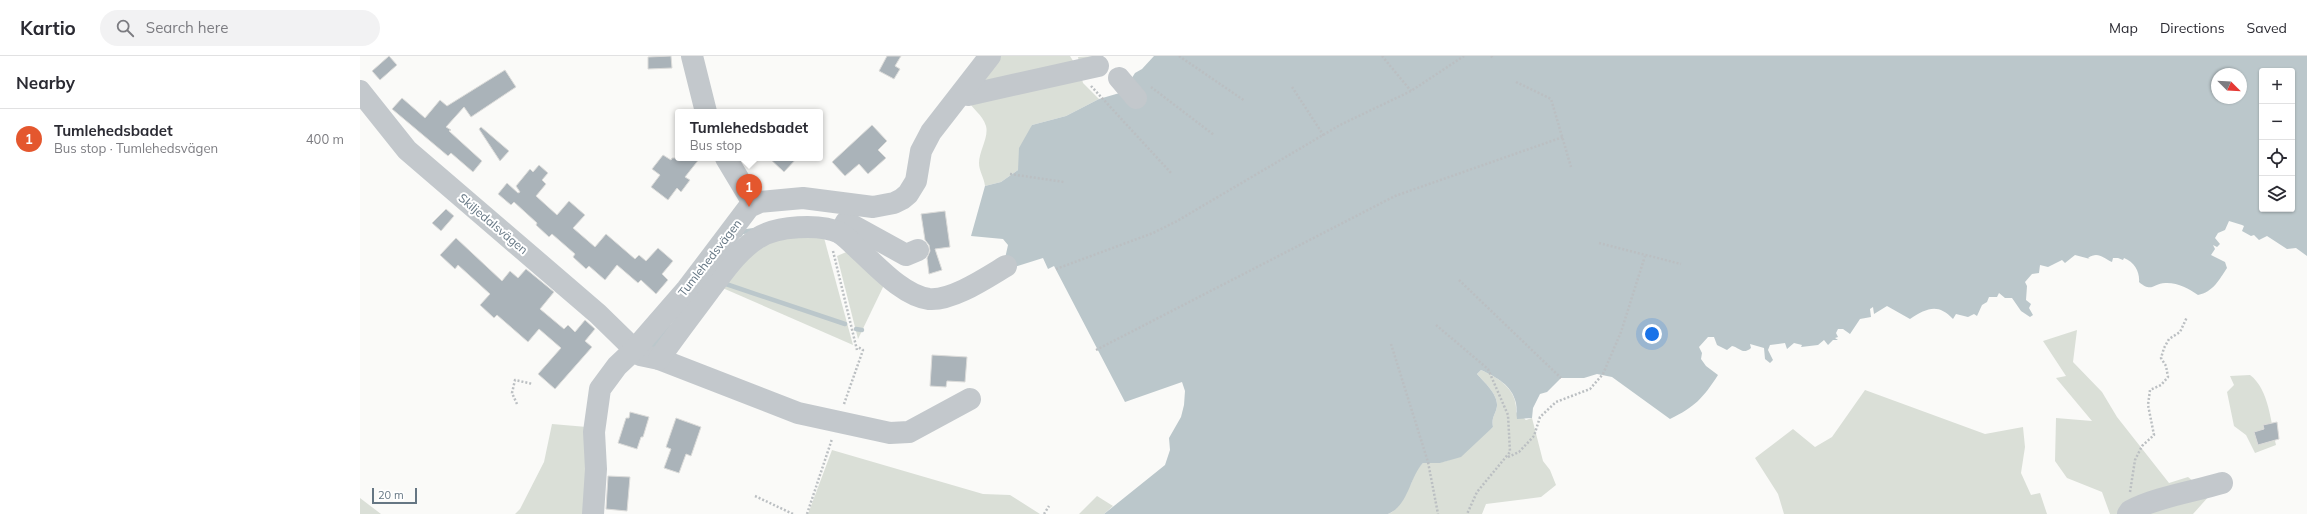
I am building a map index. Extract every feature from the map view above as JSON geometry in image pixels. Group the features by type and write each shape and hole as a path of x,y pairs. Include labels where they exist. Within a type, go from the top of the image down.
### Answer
{"street":[{"path":"692,56 705,109"},
{"path":"728,161 753,203 803,198 873,207 894,203 908,194 916,181 921,151 931,132 963,93 990,56"},
{"path":"963,93 968,95 1094,75"},
{"path":"1119,78 1143,92"},
{"name":"Skiljedalsvägen","path":"360,91 407,150 598,314 634,350"},
{"name":"Tumlehedsvägen","path":"593,514 596,469 594,432 600,389 617,366 634,350 687,289 753,203"},
{"path":"834,231 846,222 906,255 918,250"},
{"path":"659,359 726,269 740,253 758,237 787,228 834,231 871,260 885,275 907,290 927,299 942,298 982,281 1006,266"},
{"path":"634,350 640,355 659,359 798,413 890,433 909,432 970,399"},
{"path":"2129,512 2148,501 2175,497 2222,483"}],"path":[{"path":"1179,56 1245,101"},
{"path":"1382,56 1411,91"},
{"path":"1056,269 1153,233 1177,221 1340,126 1411,91 1464,56"},
{"path":"1094,75 1172,174"},
{"path":"1516,82 1552,99 1571,167"},
{"path":"1292,87 1324,136"},
{"path":"1143,92 1214,135"},
{"path":"1096,350 1395,196 1563,137"},
{"path":"1010,174 1064,182"},
{"path":"834,231 857,350"},
{"path":"1599,243 1680,264"},
{"path":"1508,457 1519,452 1534,436 1540,417 1556,402 1590,389 1603,374 1621,332 1645,256"},
{"path":"1459,280 1561,378"},
{"path":"2129,512 2130,484 2135,460 2142,446 2154,435 2148,405 2150,390 2161,385 2168,377 2166,366 2161,358 2164,348 2169,339 2180,332 2187,317"},
{"path":"1436,325 1488,369 1508,415 1510,452 1508,457 1477,492 1468,514"},
{"path":"1391,344 1428,462 1438,514"},
{"path":"517,404 512,393 515,380 533,384"},
{"path":"755,496 793,514"},
{"path":"1044,514 1049,506"}],"shaded area":[{"path":"997,56 1070,56 1075,64 1079,63 1078,57 1097,56 1082,79 1083,83 1099,99 1066,116 1032,125 1018,170 1001,182 985,186 980,169 979,158 987,130 982,118 967,99"},
{"path":"1154,56 2307,56 2307,256 2296,248 2287,249 2267,236 2259,240 2254,235 2251,236 2242,231 2244,226 2229,221 2225,230 2218,233 2215,238 2220,244 2217,247 2213,245 2215,249 2211,255 2225,262 2227,268 2212,288 2198,295 2184,287 2171,283 2162,283 2153,287 2147,287 2139,282 2139,275 2134,265 2124,258 2123,260 2113,258 2112,262 2098,255 2088,258 2090,259 2075,255 2065,263 2062,260 2048,267 2040,265 2039,273 2032,274 2025,282 2027,286 2026,300 2031,304 2029,308 2033,315 2030,317 2021,311 2012,298 2005,298 1999,293 1997,297 1989,297 1987,302 1982,305 1977,316 1974,314 1968,317 1956,314 1953,319 1948,314 1937,309 1927,310 1910,319 1887,306 1874,314 1873,307 1870,309 1871,317 1860,319 1850,334 1843,329 1838,329 1836,333 1838,337 1835,338 1838,340 1833,340 1828,345 1824,340 1818,345 1801,347 1802,345 1794,343 1787,349 1785,343 1770,345 1768,350 1773,360 1770,363 1765,359 1764,348 1750,344 1751,348 1746,351 1732,346 1727,350 1717,345 1714,337 1708,337 1699,347 1702,353 1701,359 1706,366 1718,375 1708,390 1698,401 1670,419 1612,377 1597,374 1584,378 1561,378 1547,392 1540,394 1533,408 1532,418 1517,419 1516,403 1511,391 1503,382 1481,370 1477,374 1490,388 1497,402 1493,418 1493,427 1461,457 1440,463 1423,463 1418,469 1405,498 1395,510 1388,514 1104,514 1165,465 1170,450 1169,438 1181,417 1184,405 1185,391 1182,382 1125,402 1054,266 1048,269 1043,258 1008,269 1004,263 1008,245 1003,239 971,236 985,186 1001,182 1018,170 1019,148 1032,125 1066,116 1099,99 1123,92 1135,73 1142,69"},
{"path":"823,234 853,345 718,286 768,238"},
{"path":"851,250 885,283 858,339 837,256"},
{"path":"2077,330 2073,362 2102,392 2117,417 2169,483 2188,477 2210,495 2193,514 2110,514 2102,492 2067,478 2055,461 2056,418 2092,421 2056,378 2066,376 2043,341"},
{"path":"1481,370 1501,381 1511,391 1516,404 1516,412 1526,420 1532,418 1543,461 1550,470 1556,485 1541,497 1486,504 1482,514 1388,514 1392,512 1411,484 1416,470 1423,463 1440,463 1458,456 1470,448 1493,427 1493,418 1497,402 1490,388 1477,374"},
{"path":"2250,375 2256,381 2265,398 2271,417 2276,445 2255,453 2246,435 2234,426 2227,392 2234,385 2230,376"},
{"path":"1865,390 1985,434 2023,427 2025,447 2021,473 2031,495 2040,493 2047,514 1784,514 1778,494 1755,458 1793,429 1815,447 1832,437"},
{"path":"552,424 587,427 587,514 515,514 520,509 544,462"},
{"path":"832,450 983,494 1010,495 1040,514 808,514"},
{"path":"1097,496 1113,506 1104,514 1079,514"},
{"path":"360,498 381,514 360,514"}],"building":[{"path":"389,56 397,65 380,80 372,71"},
{"path":"671,56 672,68 648,69 648,57"},
{"path":"887,56 901,56 895,66 900,69 894,79 879,71"},
{"path":"505,70 516,87 471,117 464,107 446,127 451,130 449,131 482,161 473,172 451,153 448,156 392,109 402,98 425,118 440,100 447,106"},
{"path":"872,125 887,141 878,150 886,158 868,174 859,164 845,176 832,162"},
{"path":"481,127 509,151 500,161 479,129"},
{"path":"663,155 671,160 672,158 675,158 675,161 698,161 685,177 690,180 681,192 677,188 668,200 651,187 660,175 652,169"},
{"path":"772,161 794,161 784,172"},
{"path":"539,165 548,173 542,180 546,184 536,196 557,215 569,201 585,215 573,228 595,247 606,234 635,259 639,255 646,261 658,248 673,261 662,274 668,280 656,294 641,280 638,283 617,265 605,280 589,266 586,269 573,257 575,254 552,234 549,237 536,225 537,223 514,202 511,205 498,194 507,183 518,193 520,192 516,186 530,169 533,172"},
{"path":"446,209 454,216 441,231 432,223"},
{"path":"945,211 950,247 935,249 942,270 929,274 927,258 930,251 929,245 925,240 921,214"},
{"path":"456,238 502,281 510,271 518,278 526,269 554,292 540,309 564,329 568,325 575,332 585,320 595,329 585,341 592,347 555,389 538,374 561,348 539,329 528,342 497,315 494,318 480,305 490,294 458,265 455,269 440,255"},
{"path":"932,355 967,357 965,382 947,381 946,387 930,386"},
{"path":"630,412 649,417 643,437 641,437 637,449 618,443 626,418 629,418"},
{"path":"676,418 701,427 691,456 686,454 679,473 664,468 671,449 666,447"},
{"path":"2277,422 2279,439 2258,445 2254,432 2264,429 2263,425"},
{"path":"608,476 630,477 627,511 606,509"}],"waterway":[{"path":"740,235 742,232 755,230"},
{"path":"723,283 845,324"},
{"path":"653,347 669,326"},
{"path":"856,329 862,330"}],"place":[{"name":"Tumlehedsbadet","path":"749,207"}]}
